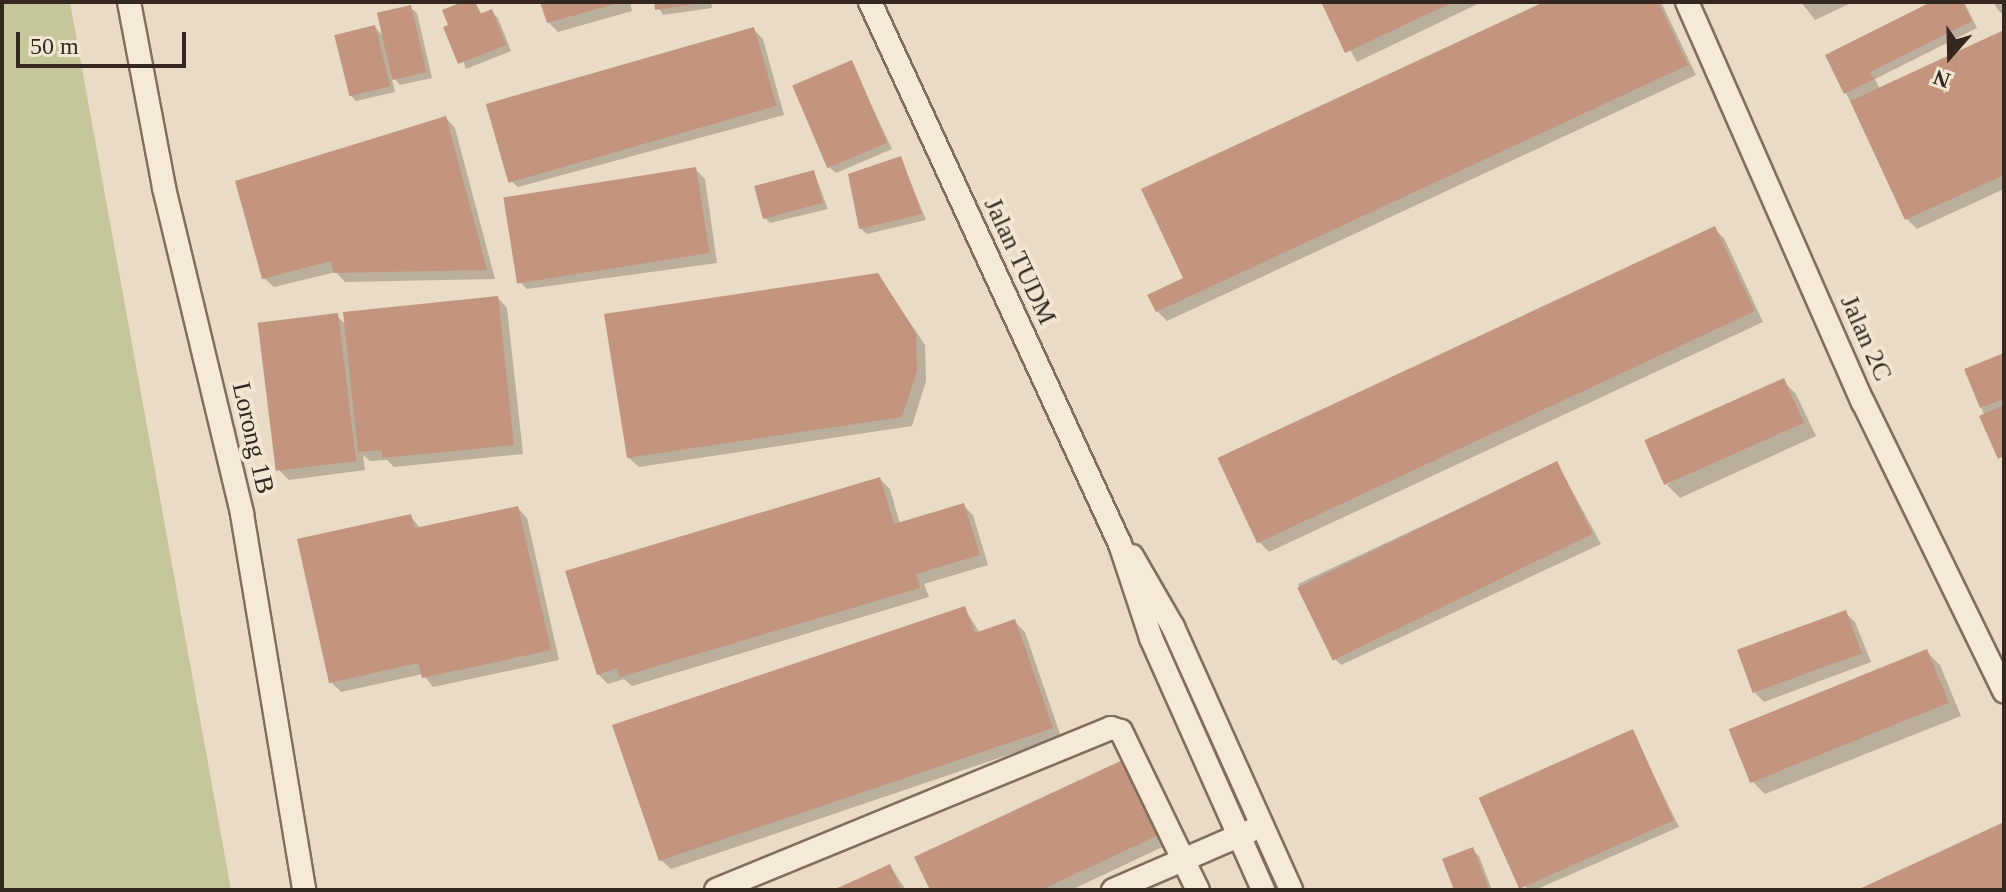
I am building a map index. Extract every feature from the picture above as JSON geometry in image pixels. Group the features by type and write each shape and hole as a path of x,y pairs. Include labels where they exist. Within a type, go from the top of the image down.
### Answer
{"street":[{"name":"Lorong 1B","path":"129,2 164,188 242,514 304,890"},
{"name":"Jalan TUDM","path":"870,2 1120,544 1151,638 1263,890"},
{"name":"Jalan 2C","path":"1687,2 1863,402 2004,691"},
{"name":"Jalan TUDM","path":"1120,544 1131,554 1173,627 1291,890"},
{"path":"716,890 1111,728 1121,731 1198,890"},
{"path":"1113,890 1262,826"}],"green space":[{"path":"2,2 70,2 231,890 2,890"}],"building":[{"path":"462,2 475,2 480,14 492,9 506,45 458,64 443,27 448,25 442,10"},
{"path":"540,2 617,2 618,3 547,23"},
{"path":"654,2 694,2 694,4 655,10"},
{"path":"1321,2 1453,2 1345,53"},
{"path":"1544,2 1658,2 1688,65 1156,312 1147,295 1183,278 1141,189"},
{"path":"1931,2 1963,2 1972,21 1870,72 1874,79 1844,94 1825,55"},
{"path":"411,5 427,72 392,80 377,13"},
{"path":"375,25 390,86 349,96 334,35"},
{"path":"754,27 777,106 508,183 486,104"},
{"path":"2004,30 2004,175 1905,220 1850,101"},
{"path":"852,60 887,143 827,168 792,85"},
{"path":"446,116 487,270 334,273 331,261 262,279 235,181"},
{"path":"901,156 922,214 859,229 848,174"},
{"path":"696,167 710,253 517,283 503,198"},
{"path":"814,170 823,203 763,219 754,186"},
{"path":"1715,226 1755,311 1257,543 1217,458"},
{"path":"878,273 916,333 917,371 902,417 627,458 604,314"},
{"path":"498,296 514,445 382,458 382,450 358,452 343,312"},
{"path":"338,313 356,461 276,471 258,323"},
{"path":"2004,353 2004,399 1980,408 1964,369"},
{"path":"1784,378 1804,423 1664,485 1644,440"},
{"path":"2004,405 2004,456 1998,459 1979,416"},
{"path":"1557,461 1593,534 1333,660 1297,588"},
{"path":"880,477 894,524 964,503 980,555 916,574 920,588 620,677 617,668 597,675 565,571"},
{"path":"518,506 551,650 422,678 418,663 329,683 297,539 411,514 415,528"},
{"path":"965,606 975,633 1015,619 1053,728 659,861 612,725"},
{"path":"1846,610 1862,653 1753,693 1737,650"},
{"path":"1927,649 1949,703 1750,783 1729,729"},
{"path":"1633,729 1674,820 1519,889 1479,798"},
{"path":"1127,758 1163,833 1041,890 930,890 914,857"},
{"path":"2004,822 2004,890 1857,890"},
{"path":"1473,847 1489,890 1454,890 1442,859"},
{"path":"890,864 902,890 833,890 862,877"}]}
